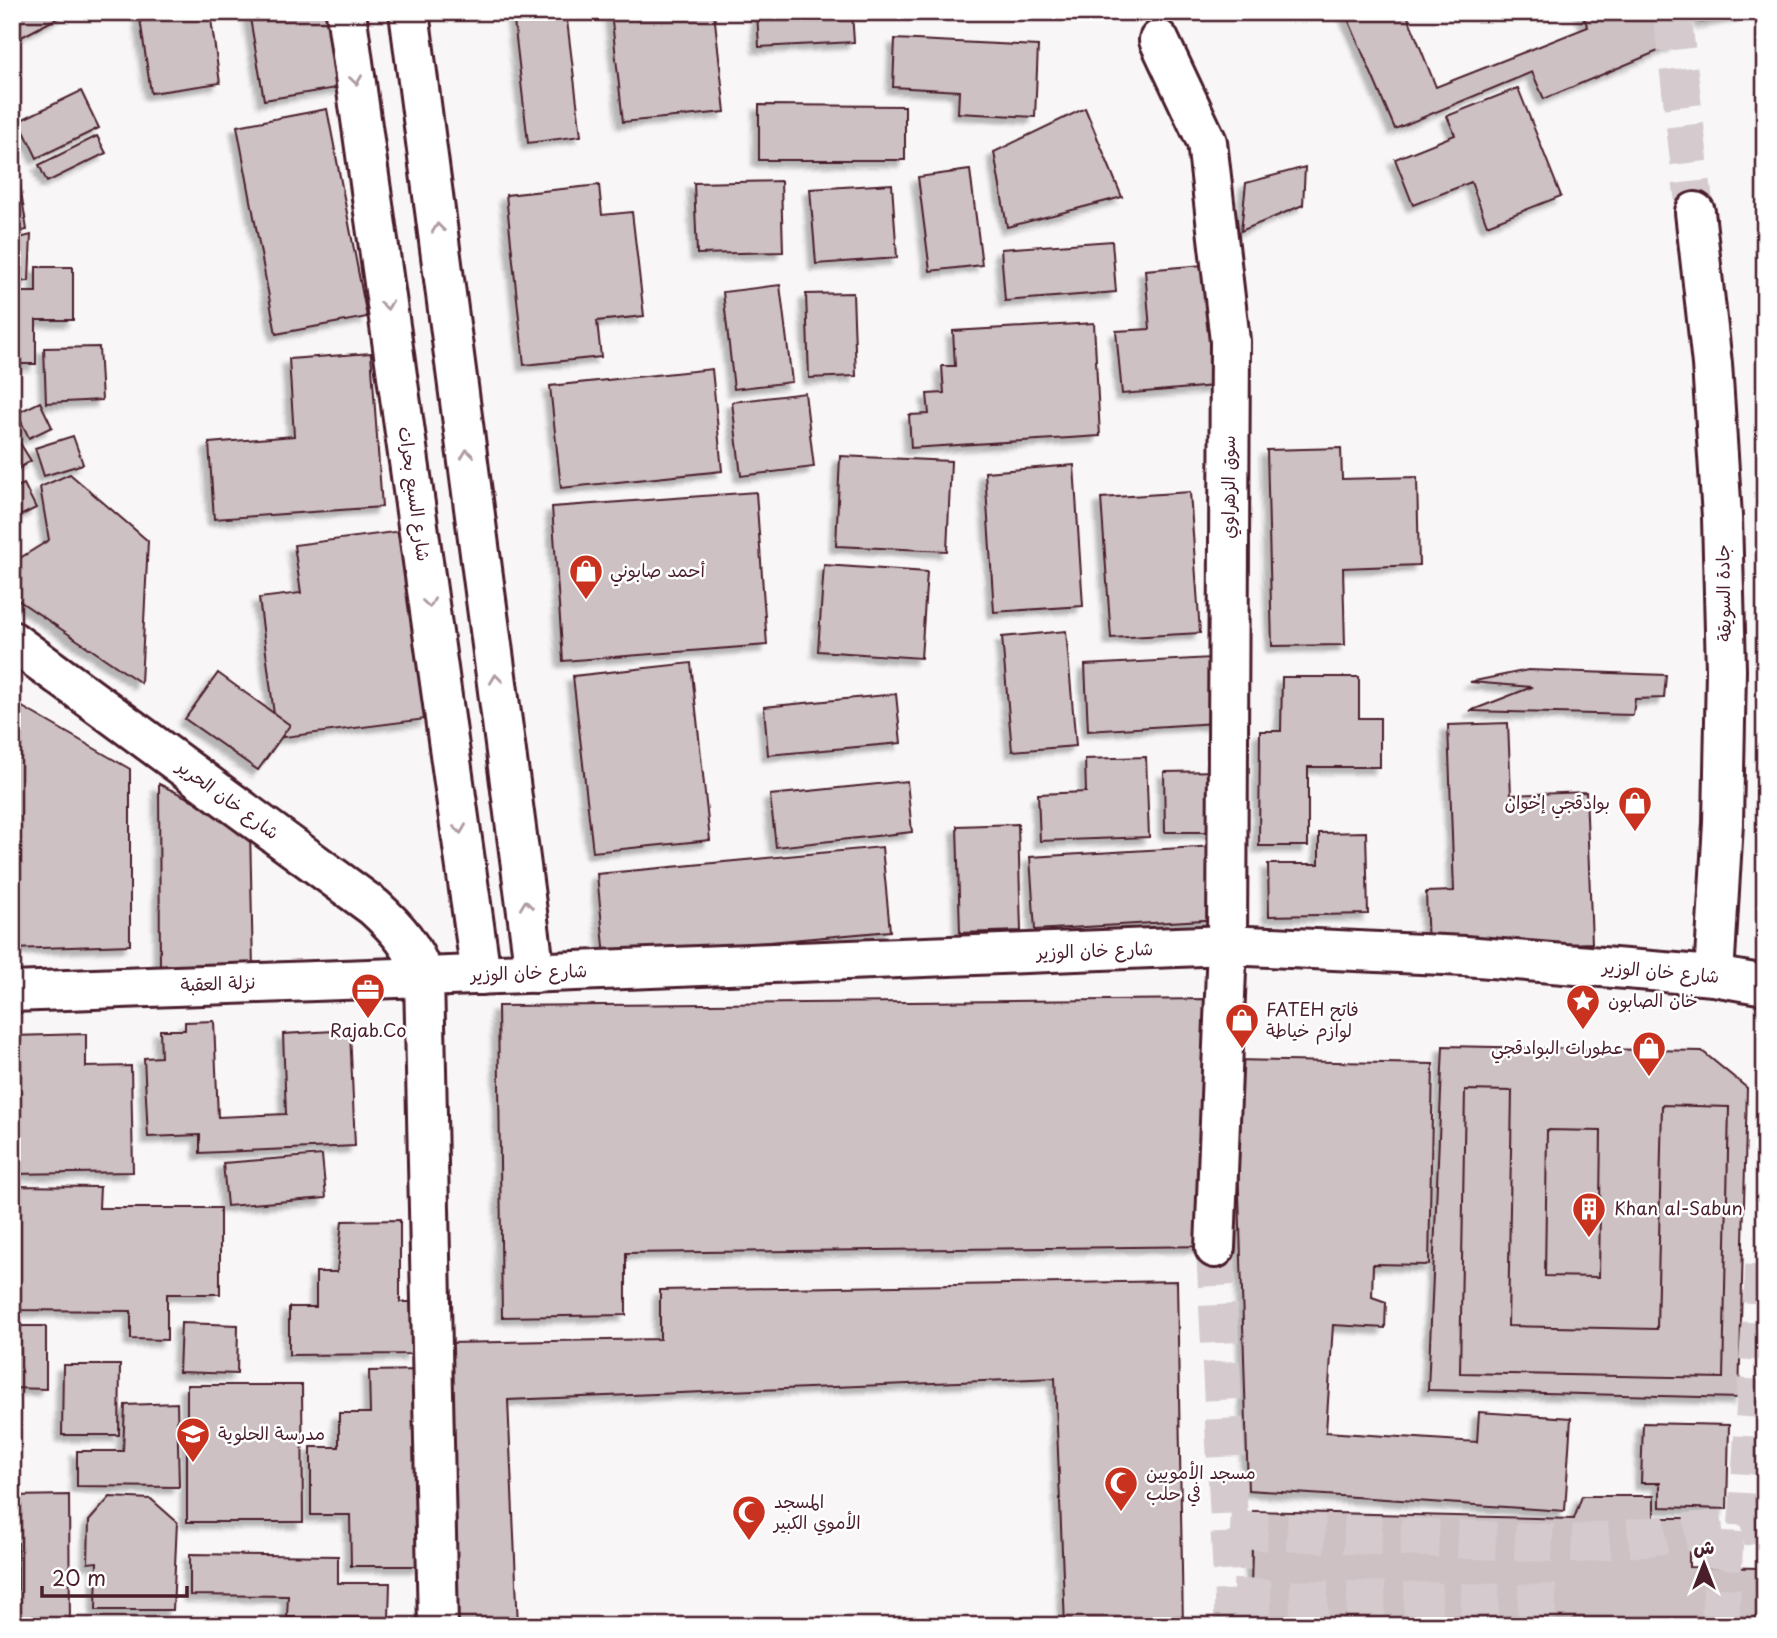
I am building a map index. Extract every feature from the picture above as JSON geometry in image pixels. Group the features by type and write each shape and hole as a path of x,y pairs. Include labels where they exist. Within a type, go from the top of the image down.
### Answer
{"street":[{"name":"شارع السبع بحرات","path":"346,12 481,975"},
{"path":"409,12 535,973"},
{"name":"سوق الزهراوي","path":"1159,40 1207,142 1230,341 1227,945 1215,1248"},
{"name":"جادة السويقة","path":"1695,212 1712,364 1720,489 1726,670 1723,823 1714,976"},
{"name":"شارع خان الحرير","path":"12,641 374,907 405,938 424,977"},
{"name":"شارع خان الوزير","path":"424,977 1227,945 1465,956 1714,976 1765,985"},
{"path":"424,977 438,1626"},
{"name":"نزلة العقبة","path":"12,992 424,977"}],"building":[{"path":"12,12 69,12 12,42"},
{"path":"139,12 210,12 220,83 151,93"},
{"path":"249,12 329,12 342,87 264,100"},
{"path":"513,12 566,12 581,136 528,143"},
{"path":"611,12 714,12 725,112 623,122"},
{"path":"757,12 852,12 854,42 759,47"},
{"path":"1345,12 1406,12 1436,87 1588,27 1581,12 1662,12 1675,44 1544,99 1532,72 1395,129"},
{"path":"1699,12 1758,12 1701,22"},
{"path":"895,39 1038,46 1035,117 958,113 959,91 893,87"},
{"path":"1518,88 1561,196 1487,225 1471,182 1413,205 1395,159 1455,135 1447,116"},
{"path":"81,91 99,128 37,158 19,121"},
{"path":"759,105 905,106 905,160 759,160"},
{"path":"1085,108 1122,197 1007,227 994,152"},
{"path":"327,109 367,317 276,334 237,126"},
{"path":"97,136 106,153 47,182 39,165"},
{"path":"1305,167 1303,205 1241,231 1246,183"},
{"path":"970,170 982,265 930,271 918,177"},
{"path":"781,181 783,252 697,254 694,183"},
{"path":"892,184 897,258 816,264 810,189"},
{"path":"20,185 27,230 12,233 12,186"},
{"path":"599,185 602,215 632,212 644,316 597,321 601,357 524,365 506,195"},
{"path":"31,235 29,281 12,282 12,240"},
{"path":"1112,241 1116,292 1005,301 1001,249"},
{"path":"1203,265 1214,386 1122,394 1116,331 1150,329 1145,270"},
{"path":"36,267 73,267 73,320 36,320 36,364 12,364 12,292 36,292"},
{"path":"780,285 792,382 734,389 723,292"},
{"path":"853,293 856,376 809,378 806,294"},
{"path":"1094,323 1100,436 911,448 909,415 929,414 927,394 944,393 942,366 955,366 953,331"},
{"path":"99,347 102,400 46,403 44,348"},
{"path":"371,353 382,507 214,519 209,443 294,436 289,359"},
{"path":"712,369 722,471 561,488 550,386"},
{"path":"805,393 814,467 741,476 732,402"},
{"path":"40,402 52,427 29,438 17,413"},
{"path":"73,436 83,464 44,476 35,448"},
{"path":"20,443 31,461 12,472 12,447"},
{"path":"1341,448 1342,479 1417,477 1419,565 1343,568 1345,645 1272,646 1267,450"},
{"path":"840,456 951,461 947,551 836,546"},
{"path":"1074,465 1083,606 994,612 985,472"},
{"path":"70,474 148,541 141,683 12,596 12,563 49,540 40,487"},
{"path":"24,484 36,508 12,520 12,489"},
{"path":"756,492 767,645 563,661 552,507"},
{"path":"1190,492 1200,633 1111,638 1101,498"},
{"path":"401,531 426,719 277,738 259,598 301,593 294,545"},
{"path":"824,565 927,572 921,658 818,651"},
{"path":"1066,631 1076,746 1012,751 1002,637"},
{"path":"1211,658 1215,723 1088,731 1085,665"},
{"path":"691,663 710,840 593,852 573,676"},
{"path":"1528,670 1666,675 1664,698 1635,699 1633,715 1470,711 1532,687 1470,682"},
{"path":"218,673 290,725 258,770 185,719"},
{"path":"1282,677 1359,677 1359,718 1380,718 1380,767 1308,767 1308,846 1259,846 1260,731 1281,731"},
{"path":"896,694 901,743 768,755 764,707"},
{"path":"12,701 130,769 130,945 12,949"},
{"path":"1508,723 1511,795 1586,792 1592,943 1428,950 1426,892 1454,891 1448,725"},
{"path":"1146,757 1149,837 1040,841 1038,794 1086,792 1085,759"},
{"path":"1222,771 1222,832 1165,832 1164,772"},
{"path":"907,781 912,832 776,847 770,795"},
{"path":"159,784 250,828 253,969 160,969"},
{"path":"1018,824 1021,931 960,933 957,826"},
{"path":"1366,832 1368,914 1269,916 1268,864 1319,864 1319,833"},
{"path":"1215,846 1220,919 1035,930 1030,857"},
{"path":"882,847 890,931 605,957 597,874"},
{"path":"1211,999 1213,1246 626,1253 626,1315 502,1317 498,1006"},
{"path":"214,1021 218,1117 286,1114 283,1034 350,1030 355,1146 200,1153 200,1135 148,1137 144,1058 161,1057 160,1030 185,1030 185,1022"},
{"path":"86,1034 86,1067 131,1066 133,1172 12,1174 12,1036"},
{"name":"Khan al-Sabun","path":"1443,1046 1702,1051 1747,1088 1739,1398 1428,1390"},
{"path":"1235,1060 1433,1064 1429,1265 1373,1264 1372,1297 1386,1302 1385,1328 1333,1325 1326,1432 1477,1442 1479,1412 1571,1418 1565,1511 1248,1490"},
{"path":"1465,1090 1512,1091 1508,1326 1657,1329 1662,1105 1729,1107 1723,1378 1460,1373"},
{"path":"1547,1130 1601,1131 1599,1277 1545,1276"},
{"path":"322,1155 326,1198 227,1206 223,1163"},
{"path":"12,1186 100,1187 99,1208 220,1208 220,1294 167,1294 167,1340 131,1339 131,1311 12,1310"},
{"path":"400,1220 400,1302 411,1302 411,1354 289,1355 289,1307 316,1307 316,1272 337,1272 342,1221"},
{"name":"مسجد الأمويين في حلب","path":"1177,1281 1183,1626 1065,1626 1055,1378 508,1400 518,1626 451,1626 446,1343 660,1339 660,1290"},
{"path":"181,1323 238,1325 237,1374 179,1372"},
{"path":"12,1326 46,1326 46,1389 12,1388"},
{"path":"63,1365 120,1365 119,1435 62,1435"},
{"path":"419,1370 420,1566 351,1566 350,1515 311,1515 311,1447 339,1447 339,1413 370,1413 369,1371"},
{"path":"187,1385 302,1385 303,1522 187,1522"},
{"path":"177,1403 179,1487 77,1486 77,1451 123,1451 125,1405"},
{"path":"1643,1423 1729,1425 1727,1509 1660,1507 1660,1483 1641,1483"},
{"path":"69,1495 70,1626 18,1626 18,1543 12,1543 12,1496"},
{"path":"1582,1496 1654,1496 1654,1518 1689,1518 1689,1567 1765,1568 1765,1626 1250,1626 1253,1511 1574,1519"},
{"path":"110,1497 151,1499 177,1522 173,1610 96,1610 97,1562 88,1563 89,1521"},
{"path":"190,1554 338,1556 338,1583 390,1583 389,1618 287,1617 288,1596 190,1595"}],"tunnel":[{"path":"1672,12 1695,212"},
{"path":"1215,1248 1233,1626"},
{"path":"1230,1530 1576,1544 1747,1526 1765,1256"},
{"path":"1720,1626 1725,1528"},
{"path":"1233,1598 1572,1604"}],"place":[{"name":"أحمد صابوني","path":"586,601"},
{"name":"بوادقجي إخوان","path":"1635,833"},
{"name":"Rajab.Co","path":"368,1020"},
{"name":"خان الصابون","path":"1583,1031"},
{"name":"FATEH فاتح لوازم خياطة","path":"1242,1050"},
{"name":"عطورات البوادقجي","path":"1649,1078"},
{"name":"Khan al-Sabun","path":"1589,1239"},
{"name":"مدرسة الحلوية","path":"193,1464"},
{"name":"مسجد الأمويين في حلب","path":"1121,1513"},
{"name":"المسجد الأموي الكبير","path":"749,1542"}]}
